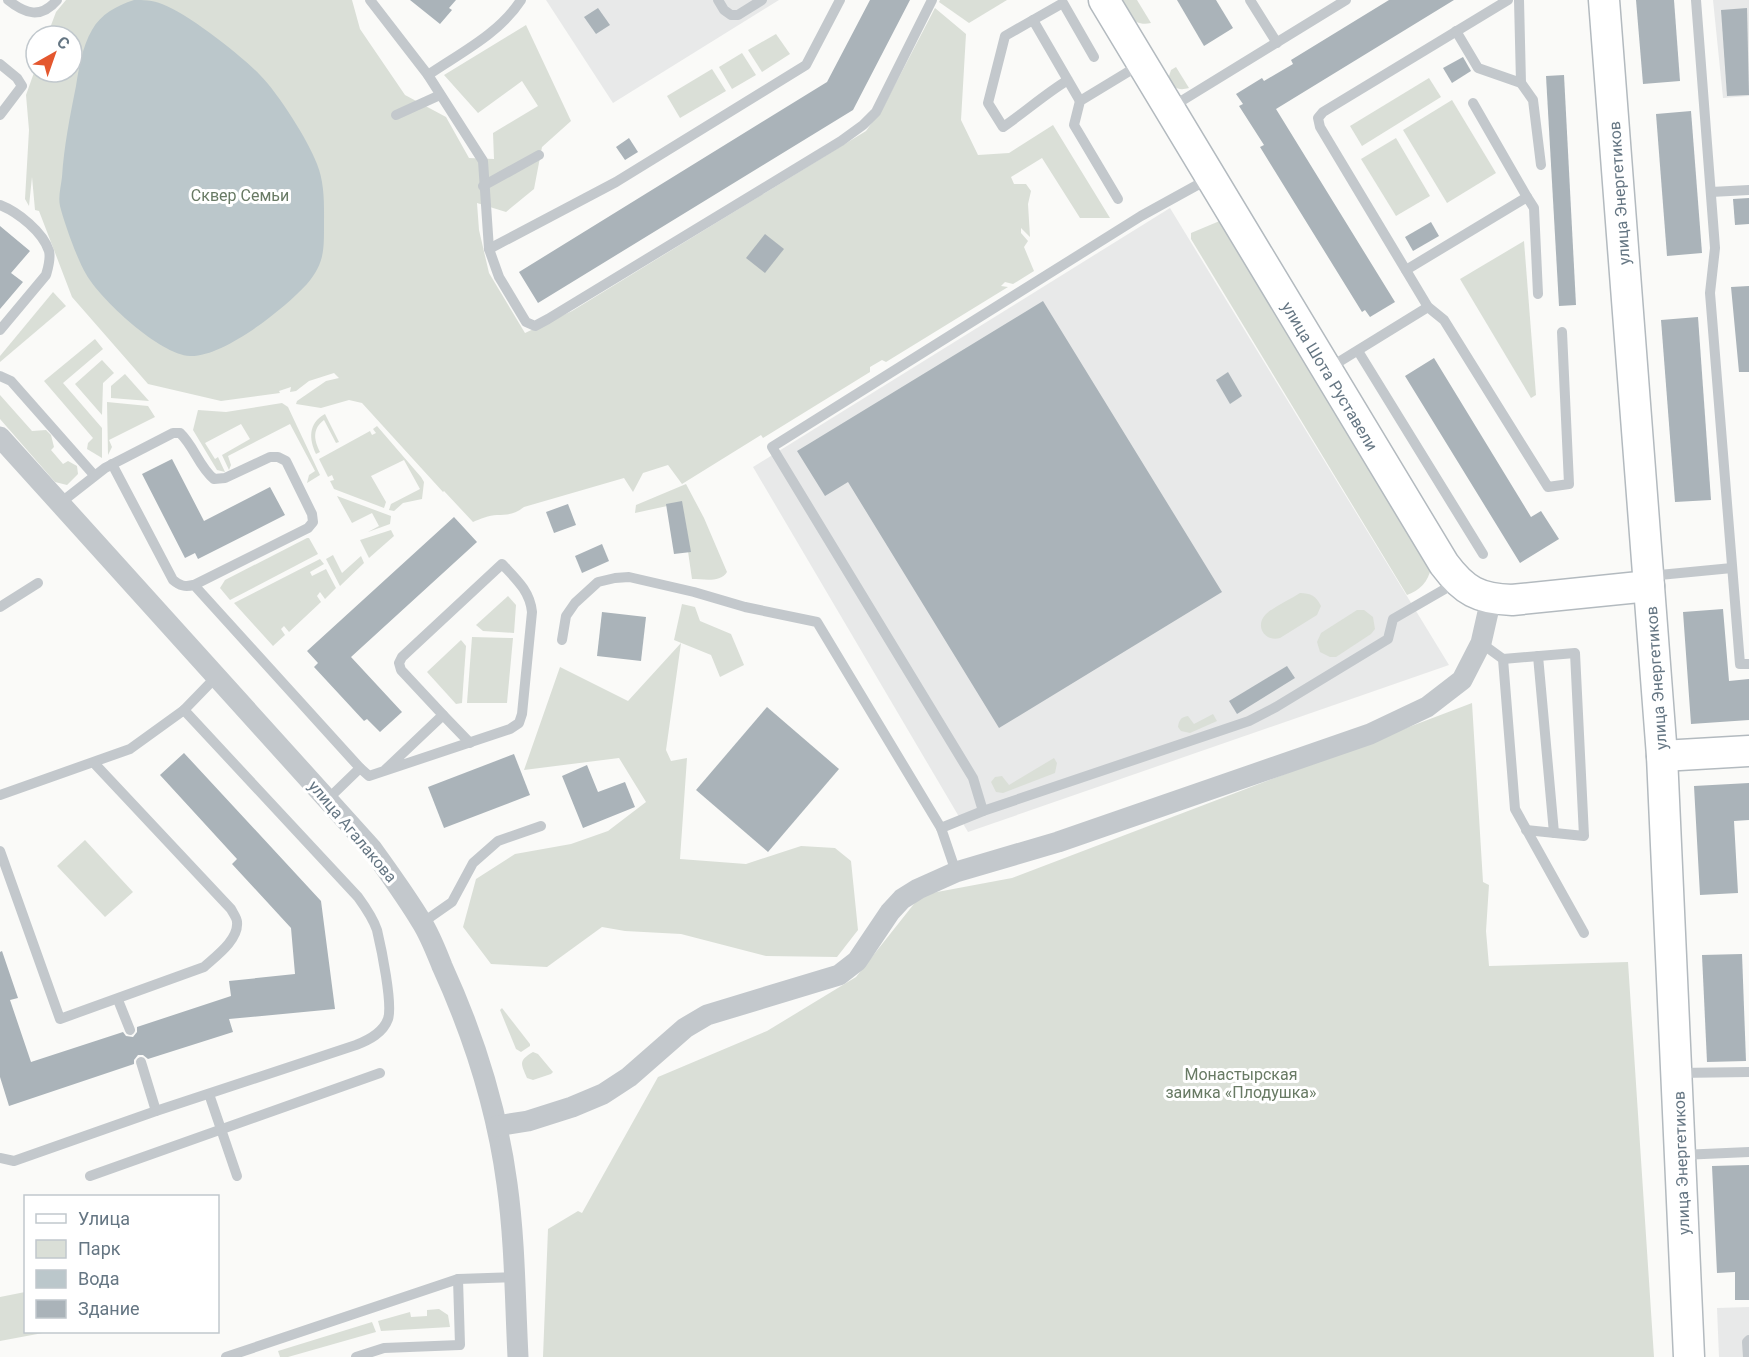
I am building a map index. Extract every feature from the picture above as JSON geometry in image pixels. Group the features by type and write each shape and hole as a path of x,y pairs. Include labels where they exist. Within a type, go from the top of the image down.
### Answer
{"street":[{"name":"улица Шота Руставели","path":"1104,0 1326,370 1457,582 1471,592 1491,599 1528,599 1649,581"},
{"name":"улица Энергетиков","path":"1604,0 1662,756 1689,1357"},
{"name":"улица Агалакова","path":"0,437 372,849 423,923 474,1040 497,1126 507,1183 515,1277 518,1357"},
{"path":"497,1126 528,1121 603,1094 630,1077 684,1028 707,1015 840,975 857,961 890,912 902,899 918,889 956,872 1058,842 1370,734 1427,707 1443,697 1462,680 1482,643 1491,599"},
{"path":"1662,756 1749,751"}],"lane":[{"path":"8,0 20,10 38,13 50,8 57,0"},
{"path":"428,75 492,32 521,0"},
{"path":"718,0 724,10 731,15 738,15 762,0"},
{"path":"489,249 616,182 806,65 840,0"},
{"path":"374,2 428,75 483,161 489,249 499,277 525,322 535,326 841,141 863,125 876,112 932,0"},
{"path":"1250,0 1277,43"},
{"path":"1169,109 1346,0"},
{"path":"1508,0 1323,112 1318,118 1320,127 1428,307 1444,320 1548,487 1569,484 1562,332"},
{"path":"1519,0 1521,83 1533,100 1541,165"},
{"path":"1696,0 1715,248 1710,293 1740,664 1749,664"},
{"path":"1068,80 1003,127 988,103 1005,36 1063,3 1094,57"},
{"path":"1034,20 1080,100 1074,125 1118,199"},
{"path":"1456,31 1478,68 1521,83"},
{"path":"1080,100 1142,63"},
{"path":"0,64 18,78 22,86 0,115"},
{"path":"396,115 440,95"},
{"path":"1473,103 1534,208 1538,294"},
{"path":"483,186 539,155"},
{"path":"983,811 973,778 772,447 1141,216 1210,178"},
{"path":"1711,192 1749,190"},
{"path":"1406,270 1527,197"},
{"path":"0,205 10,209 39,234 49,252 50,264 46,275 0,330"},
{"path":"1326,370 1428,307"},
{"path":"1358,351 1483,554"},
{"path":"0,376 11,381 94,475"},
{"path":"59,504 94,475 112,464 173,433 180,433 186,438 207,473 214,478 225,478 270,457 278,457 286,461 312,514 313,522 308,528 194,585 186,587 179,585 173,580 112,464"},
{"path":"194,585 369,776 385,770 470,743 510,729 519,723 522,714 532,612 531,601 526,591 502,564 402,657 399,663 401,670 470,743"},
{"path":"1649,581 1732,568"},
{"path":"562,640 566,616 575,603 598,582 629,577 745,607 818,622 941,828 956,872"},
{"path":"941,828 983,811 1249,721 1388,639 1393,619 1457,582"},
{"path":"0,607 38,583"},
{"path":"1482,643 1503,659 1575,653 1584,836 1526,830"},
{"path":"1538,656 1554,833"},
{"path":"1503,659 1515,809 1584,933"},
{"path":"0,795 130,749 184,710 216,677"},
{"path":"0,1158 14,1161 370,1040 382,1030 388,1019 390,1005 377,930 370,915 358,897 184,710"},
{"path":"385,770 443,715"},
{"path":"0,851 60,1019 118,1000 204,967 222,951 235,934 237,922 231,909 94,763"},
{"path":"328,799 360,768"},
{"path":"423,923 452,902 473,863 498,841 541,826"},
{"path":"118,1000 130,1030"},
{"path":"141,1062 156,1111"},
{"path":"1677,1073 1749,1072"},
{"path":"90,1176 380,1073"},
{"path":"209,1094 237,1176"},
{"path":"1680,1155 1749,1152"},
{"path":"226,1357 458,1279 515,1277"},
{"path":"356,1357 384,1348 460,1345 458,1279"},
{"path":"1748,1357 1747,1342 1749,1340"}],"shaded area":[{"path":"546,0 779,0 613,103"},
{"path":"1713,0 1749,0 1749,96 1723,98"},
{"path":"1170,208 1449,665 968,832 753,467"},
{"path":"1749,1307 1749,1357 1719,1357 1717,1308"}],"green space":[{"name":"Сквер Семьи","path":"66,0 352,0 360,29 405,95 446,117 469,158 494,159 493,133 538,106 522,81 478,113 444,75 526,25 571,121 542,147 534,189 506,212 477,203 479,230 489,273 525,333 572,311 866,131 885,104 935,8 966,34 961,120 978,155 1009,153 1053,125 1110,218 1080,218 1042,158 1011,177 1014,184 1026,184 1031,191 1028,204 1030,237 1021,228 1021,233 1028,241 1024,247 1034,271 1013,284 1005,282 1001,286 1008,287 886,362 882,360 870,367 870,372 763,438 761,435 682,484 668,465 643,473 633,492 624,478 524,507 511,514 485,517 473,522 362,403 349,400 321,408 296,404 326,381 339,378 334,373 309,381 296,391 290,392 291,387 279,391 280,393 221,401 148,384 72,297 39,211 35,210 32,177 29,206 25,199 29,130 26,95 30,84 84,84 84,24 52,24 56,12"},
{"path":"940,0 1007,0 969,23 939,2"},
{"path":"1123,0 1137,0 1151,23 1140,23 1132,19"},
{"path":"776,34 790,54 762,72 748,50"},
{"path":"742,53 756,75 732,89 719,67"},
{"path":"1176,67 1189,88 1177,88 1168,79 1171,70"},
{"path":"712,69 726,91 680,118 667,96"},
{"path":"1429,78 1441,97 1362,146 1350,126"},
{"path":"1452,100 1496,173 1447,203 1403,130"},
{"path":"1396,138 1430,196 1396,216 1361,159"},
{"path":"1222,220 1431,568 1426,581 1412,593 1407,595 1191,239 1191,233"},
{"path":"1524,241 1536,395 1531,398 1460,279"},
{"path":"53,292 66,306 0,362 0,356"},
{"path":"95,339 103,349 63,383 102,428 102,458 87,449 88,443 93,438 44,381"},
{"path":"102,360 114,373 103,383 102,415 75,384"},
{"path":"125,374 149,401 111,398 111,386"},
{"path":"0,395 32,431 46,430 51,435 54,447 51,450 63,464 68,461 77,466 78,474 67,485 55,482 0,419"},
{"path":"107,402 148,406 155,417 109,440 112,447 108,455"},
{"path":"282,403 288,407 320,475 307,483 309,475 315,471 290,424 228,456 231,465 229,470 222,455 250,439 241,424 205,443 215,459 218,457 225,472 217,470 193,430 198,410 226,412"},
{"path":"325,414 339,442 336,443 324,420 316,431 315,439 320,452 316,454 311,437 313,427 315,422"},
{"path":"377,426 424,482 422,499 403,503 394,511 389,510 391,504 420,489 404,460 371,476 386,502 384,508 334,489 330,481 334,480 332,475 328,477 319,459 370,431 372,435 376,433 373,429"},
{"path":"686,484 704,518 727,572 720,578 692,579 681,503 635,513 636,505"},
{"path":"337,496 391,516 390,524 368,532 379,526 372,513 352,523"},
{"path":"391,530 394,536 369,558 360,540"},
{"path":"307,538 318,554 230,600 220,588 225,580"},
{"path":"333,555 342,573 361,556 364,563 340,586 326,559"},
{"path":"320,559 324,564 310,572 312,576 326,569 336,588 325,599 320,592 317,596 321,602 289,632 284,626 281,629 285,635 273,646 234,603"},
{"path":"1300,593 1310,594 1317,600 1321,606 1317,615 1280,638 1270,638 1261,628 1266,614"},
{"path":"508,596 516,605 514,633 483,631 476,625"},
{"path":"682,604 695,607 700,621 731,634 744,665 720,677 711,655 674,640"},
{"path":"1357,610 1364,610 1373,617 1375,629 1371,634 1336,657 1320,652 1317,642 1321,633"},
{"path":"472,637 513,638 507,703 467,703"},
{"path":"461,640 466,646 462,703 456,704 427,672"},
{"path":"681,643 666,750 671,761 687,758 680,859 746,864 801,846 835,848 851,861 858,930 837,957 766,956 681,934 625,931 602,927 547,967 491,964 463,927 476,879 515,854 571,844 608,831 646,802 619,758 524,770 560,667 628,701"},
{"name":"Монастырская заимка «Плодушка»","path":"1472,703 1483,882 1489,885 1486,931 1489,966 1628,962 1654,1357 543,1357 548,1229 578,1211 582,1213 658,1077 767,1031 856,977 921,895 1012,878"},
{"path":"1213,714 1217,721 1190,733 1181,731 1178,727 1184,717 1188,716 1194,724"},
{"path":"1054,758 1057,763 1055,773 1003,793 996,792 991,782 995,777 1002,776 1009,785"},
{"path":"85,840 133,892 105,917 57,866"},
{"path":"502,1008 530,1044 521,1052 516,1049 500,1010"},
{"path":"533,1052 538,1054 553,1072 551,1074 533,1080 527,1078 522,1063"},
{"path":"24,1292 24,1333 43,1333 0,1341 0,1297"},
{"path":"439,1309 448,1315 450,1327 381,1331 378,1321 410,1312 411,1317 427,1316 427,1310"},
{"path":"372,1322 376,1332 288,1357 280,1357 278,1351"}],"water":[{"path":"134,0 162,4 185,16 227,46 267,83 292,117 313,154 321,179 324,202 323,250 313,277 284,306 253,330 219,349 204,354 190,356 177,353 148,336 117,311 93,285 82,267 60,206 59,195 64,154 77,84 84,84 86,43 96,24 115,8"}],"building":[{"path":"410,0 456,0 449,8 452,10 440,24"},
{"path":"870,0 910,0 853,110 538,303 519,272 827,82"},
{"path":"1177,0 1216,0 1233,28 1204,46"},
{"path":"1389,0 1454,0 1276,109 1395,302 1370,317 1365,310 1362,312 1260,147 1264,145 1239,106 1243,104 1236,94 1262,78 1264,81 1293,64 1291,60"},
{"path":"1636,0 1674,0 1680,81 1643,84"},
{"path":"598,8 610,25 596,34 584,17"},
{"path":"1747,8 1749,95 1727,96 1721,10"},
{"path":"1463,57 1471,71 1452,83 1443,68"},
{"path":"1564,75 1576,305 1559,306 1546,76"},
{"path":"1691,111 1702,253 1667,256 1656,114"},
{"path":"629,138 638,152 625,160 616,147"},
{"path":"1749,198 1749,224 1735,225 1733,199"},
{"path":"1431,222 1439,236 1413,251 1405,237"},
{"path":"0,226 30,251 11,273 23,282 0,309"},
{"path":"765,234 784,249 765,273 746,258"},
{"path":"1749,286 1749,372 1739,372 1731,287"},
{"path":"1043,301 1222,592 999,728 848,482 825,496 797,451"},
{"path":"1698,317 1711,500 1675,502 1661,320"},
{"path":"1434,358 1531,517 1541,511 1559,539 1520,563 1405,376"},
{"path":"1228,372 1242,396 1230,404 1216,380"},
{"path":"172,459 204,521 270,487 285,515 198,559 195,553 185,558 142,474"},
{"path":"682,501 691,552 674,554 666,504"},
{"path":"568,504 576,525 554,533 546,512"},
{"path":"454,517 477,542 351,657 402,712 380,732 367,719 364,721 314,667 318,663 307,651"},
{"path":"602,544 609,561 582,573 575,556"},
{"path":"1723,609 1729,681 1749,679 1749,720 1691,724 1683,612"},
{"path":"602,612 646,617 641,661 597,656"},
{"path":"1287,666 1295,678 1237,714 1229,701"},
{"path":"767,707 839,769 768,852 696,790"},
{"path":"184,753 321,901 335,1009 229,1019 233,1032 148,1059 143,1055 138,1055 134,1064 9,1106 0,1077 0,952 2,951 18,998 10,1000 31,1062 123,1032 126,1036 133,1037 137,1032 137,1027 231,996 229,981 295,974 291,928 232,864 237,859 160,775"},
{"path":"514,754 530,795 444,828 428,787"},
{"path":"587,765 598,792 625,782 635,807 583,828 562,776"},
{"path":"1749,783 1749,820 1734,821 1738,893 1700,895 1694,786"},
{"path":"1742,954 1746,1061 1707,1062 1702,955"},
{"path":"1749,1165 1749,1300 1735,1300 1735,1272 1717,1273 1712,1166"}]}
